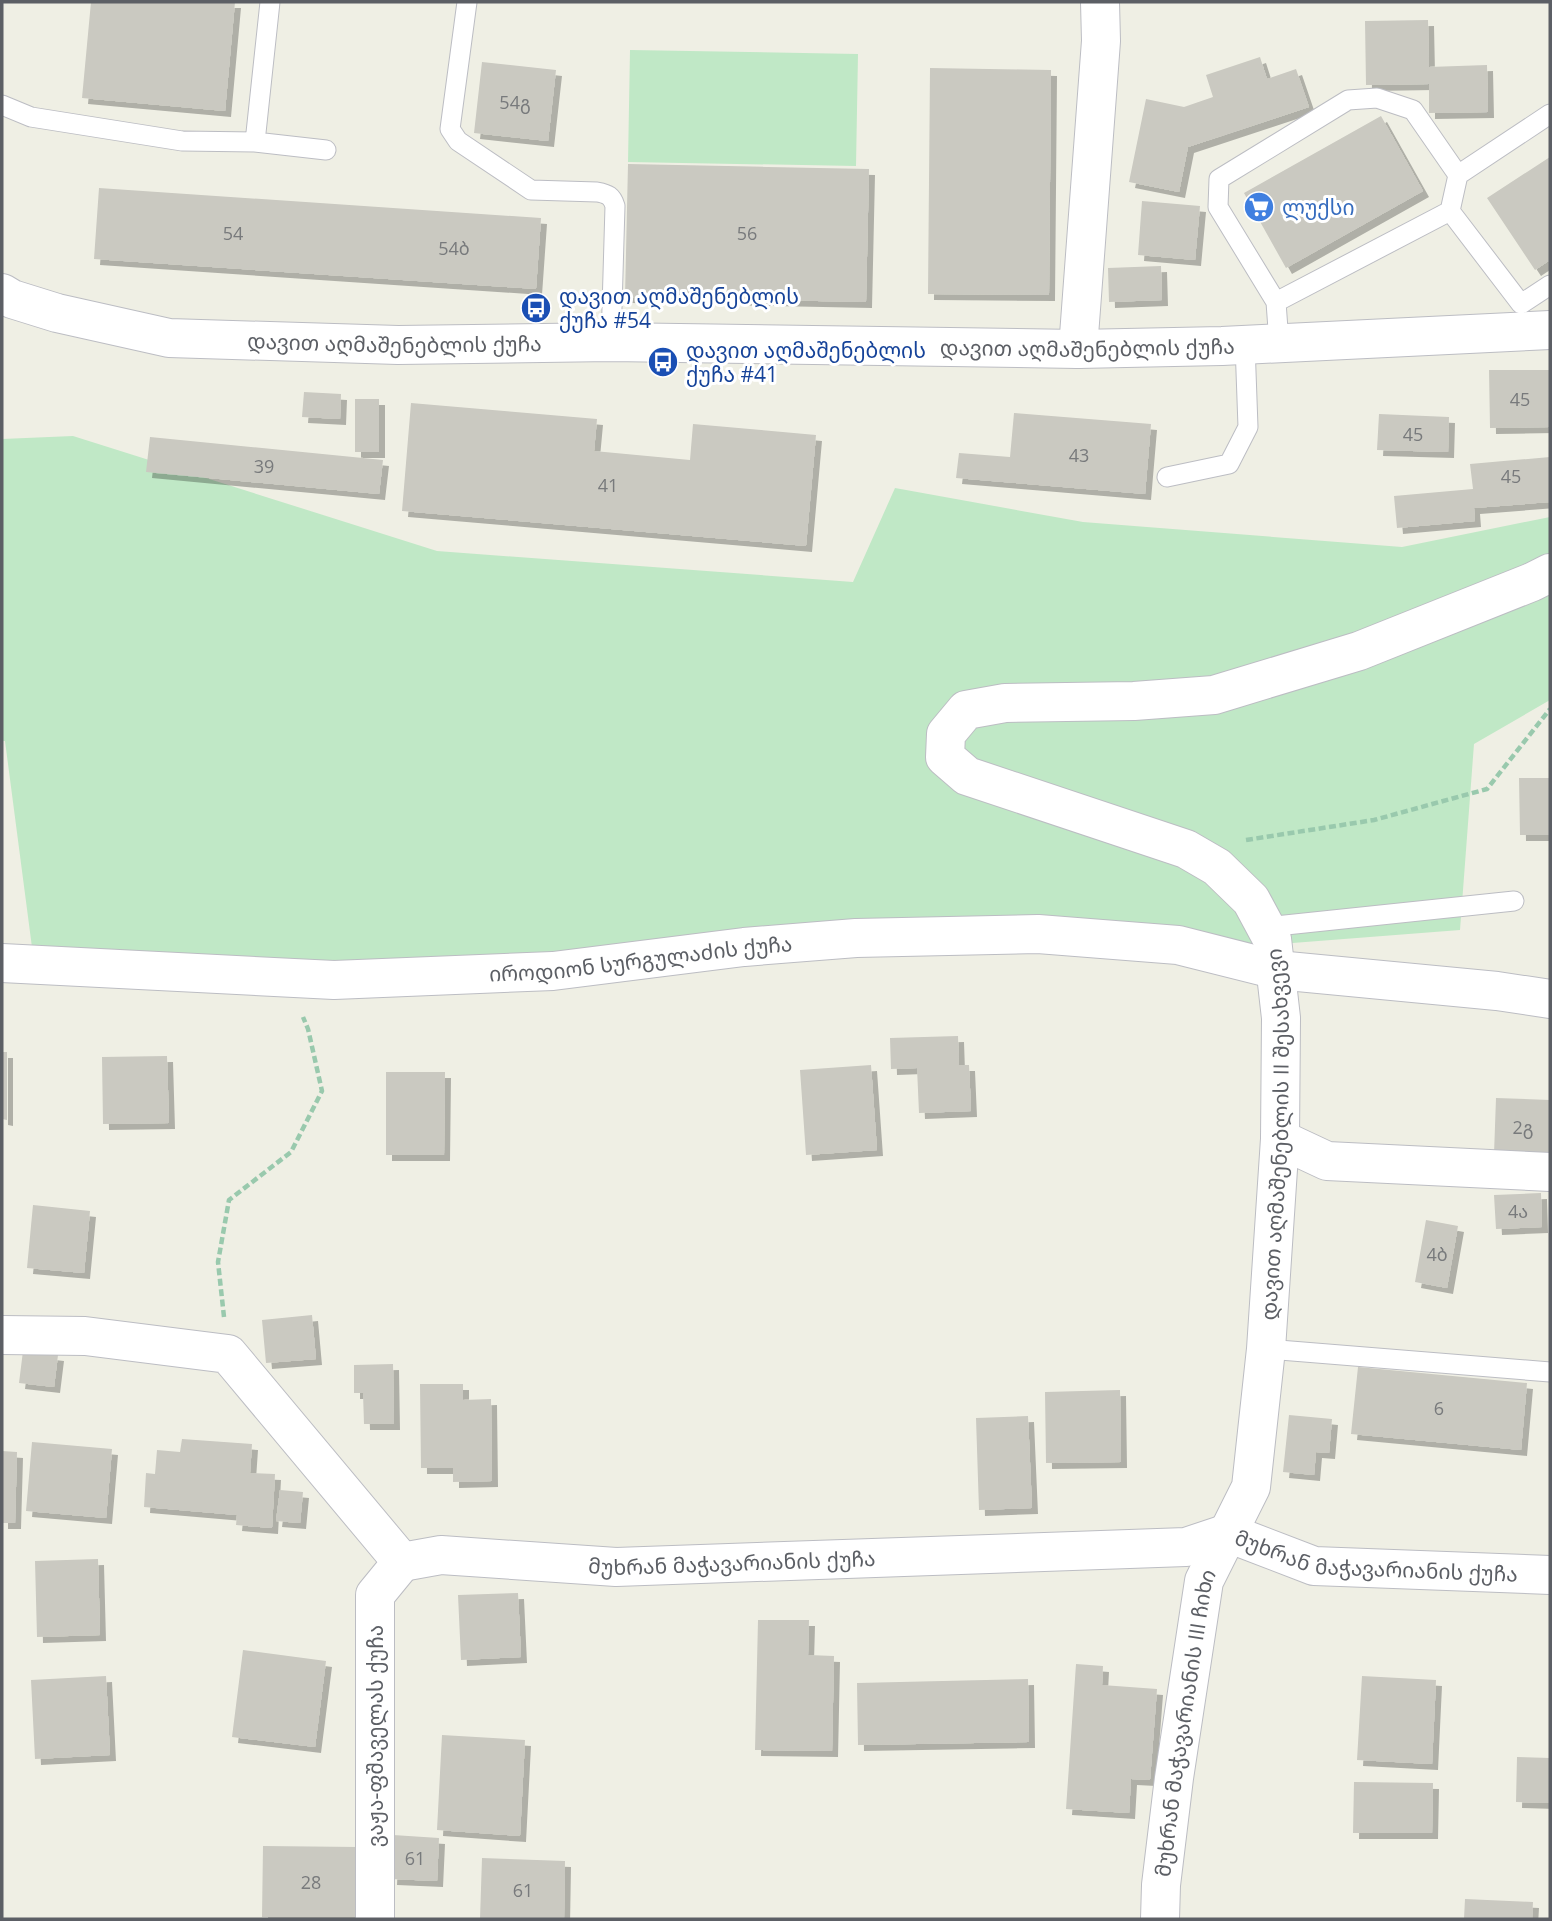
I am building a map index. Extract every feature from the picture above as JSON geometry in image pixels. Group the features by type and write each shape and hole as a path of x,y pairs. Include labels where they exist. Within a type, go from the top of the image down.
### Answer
{"street":[{"path":"1078,349 1101,41 1100,2"},
{"name":"დავით აღმაშენებლის ქუჩა","path":"5,300 169,338 398,345 611,342 1078,349 1262,344 1531,322"},
{"name":"დავით აღმაშენებლის II შესახვევი","path":"1228,1533 1251,1487 1266,1349 1280,1139 1281,1018 1272,939 1251,900 1217,867 1186,849 967,776 945,757 946,734 966,710 1005,703 1134,701 1214,695 1359,651 1550,573"},
{"name":"იროდიონ სურგულაძის ქუჩა","path":"2,963 334,980 554,971 756,946 856,938 1038,934 1178,945 1276,970 1497,991 1550,999"},
{"path":"1280,1139 1327,1161 1550,1172"},
{"path":"2,1335 85,1336 228,1354 402,1562"},
{"name":"მუხრან მაჭავარიანის ქუჩა","path":"402,1562 441,1555 616,1567 1186,1547 1228,1533 1314,1566 1550,1575"},
{"name":"მუხრან მაჭავარიანის III ჩიხი","path":"1160,1919 1161,1885 1171,1805 1204,1581 1228,1533"},
{"name":"ვაჟა-ფშაველას ქუჩა","path":"375,1919 375,1595 402,1562"}],"lane":[{"path":"255,142 270,2"},
{"path":"467,2 450,129 458,141 531,190 597,192 612,198 615,206 611,342"},
{"path":"1276,302 1218,207 1219,179 1348,100 1377,98 1413,110 1458,175"},
{"path":"2,105 31,117 182,141 255,142 326,150"},
{"path":"1550,114 1458,175 1450,211 1531,322 1550,285"},
{"path":"1167,477 1229,464 1248,427 1262,344 1276,302 1450,211"},
{"path":"1266,927 1514,901"},
{"path":"1266,1349 1550,1372"}],"path":[{"path":"1186,849 1374,821 1486,789 1550,709"},
{"path":"228,1354 218,1262 229,1200 291,1152 321,1091 308,1028 285,978"}],"green space":[{"path":"630,50 858,54 856,166 628,162"},
{"path":"73,436 437,551 853,582 895,488 1083,522 1402,547 1550,517 1550,700 1474,744 1460,930 1228,948 1076,926 328,980 33,955 5,741 2,741 2,439"}],"building":[{"path":"91,2 235,2 225,111 82,98"},
{"path":"1428,20 1429,67 1487,65 1488,112 1429,113 1429,84 1366,85 1365,21"},
{"path":"1260,57 1267,79 1296,69 1309,107 1188,147 1179,192 1129,182 1146,99 1184,107 1213,97 1206,75"},
{"path":"482,62 556,70 548,141 474,133"},
{"path":"930,68 1051,70 1049,295 928,294"},
{"path":"1381,116 1423,191 1286,268 1244,193"},
{"path":"1550,157 1550,260 1535,270 1487,198"},
{"path":"628,164 869,169 866,302 625,297"},
{"path":"99,188 541,218 536,289 94,259"},
{"path":"1142,201 1200,206 1195,260 1138,255"},
{"path":"1161,266 1162,300 1109,302 1108,268"},
{"path":"1489,370 1550,370 1550,427 1490,428"},
{"path":"304,392 341,394 340,419 302,417"},
{"path":"355,399 379,399 379,452 355,452"},
{"path":"411,403 597,419 594,451 690,460 693,424 816,435 806,546 402,511"},
{"path":"1014,413 1151,424 1145,494 956,478 959,453 1010,457"},
{"path":"1379,414 1449,417 1448,452 1377,450"},
{"path":"150,437 383,460 379,494 146,472"},
{"path":"1550,457 1550,502 1474,508 1475,521 1397,528 1394,496 1473,489 1470,464"},
{"path":"1519,778 1550,778 1550,835 1520,835"},
{"path":"958,1036 959,1065 969,1065 971,1111 919,1113 917,1068 891,1069 890,1038"},
{"path":"2,1052 7,1052 7,1120 2,1119"},
{"path":"167,1056 169,1123 103,1124 102,1057"},
{"path":"871,1065 877,1150 806,1155 800,1070"},
{"path":"386,1072 445,1072 444,1155 386,1155"},
{"path":"1496,1098 1550,1100 1550,1155 1494,1154"},
{"path":"1541,1193 1542,1227 1496,1229 1494,1195"},
{"path":"33,1205 90,1211 84,1273 27,1268"},
{"path":"1426,1220 1458,1226 1447,1288 1415,1282"},
{"path":"312,1315 316,1359 266,1363 262,1320"},
{"path":"23,1351 58,1355 54,1387 19,1383"},
{"path":"393,1364 394,1424 364,1424 363,1393 354,1393 354,1365"},
{"path":"1358,1367 1527,1383 1521,1450 1351,1434"},
{"path":"420,1384 463,1384 463,1400 491,1399 492,1481 453,1482 453,1468 421,1468"},
{"path":"1120,1390 1121,1462 1046,1463 1045,1392"},
{"path":"1289,1415 1332,1419 1329,1453 1316,1452 1314,1475 1283,1472"},
{"path":"1028,1416 1032,1508 979,1510 976,1418"},
{"path":"182,1439 252,1444 250,1473 275,1474 272,1528 236,1525 237,1515 144,1507 146,1473 155,1474 157,1450 180,1452"},
{"path":"32,1442 112,1449 106,1518 26,1511"},
{"path":"2,1451 17,1452 15,1523 2,1523"},
{"path":"280,1490 303,1492 300,1523 276,1521"},
{"path":"98,1559 100,1635 37,1637 35,1561"},
{"path":"518,1593 521,1657 461,1660 458,1595"},
{"path":"758,1620 809,1620 808,1655 834,1656 832,1751 755,1750"},
{"path":"243,1650 326,1661 315,1747 232,1737"},
{"path":"1076,1664 1103,1666 1102,1685 1157,1689 1150,1780 1131,1779 1129,1813 1066,1809"},
{"path":"106,1676 110,1755 35,1759 31,1680"},
{"path":"1362,1676 1436,1680 1432,1764 1357,1760"},
{"path":"1028,1679 1029,1742 858,1745 857,1683"},
{"path":"442,1735 525,1740 520,1836 437,1830"},
{"path":"1517,1757 1550,1758 1550,1803 1516,1802"},
{"path":"1354,1782 1433,1783 1432,1833 1353,1833"},
{"path":"393,1835 439,1838 437,1881 391,1879"},
{"path":"263,1846 359,1847 359,1917 262,1917"},
{"path":"482,1858 565,1861 564,1919 480,1919"},
{"path":"1465,1899 1533,1902 1532,1919 1464,1919"}],"place":[{"name":"ლუქსი","path":"1259,207"},
{"name":"დავით აღმაშენებლის ქუჩა #54","path":"536,308"},
{"name":"დავით აღმაშენებლის ქუჩა #41","path":"663,362"}]}
